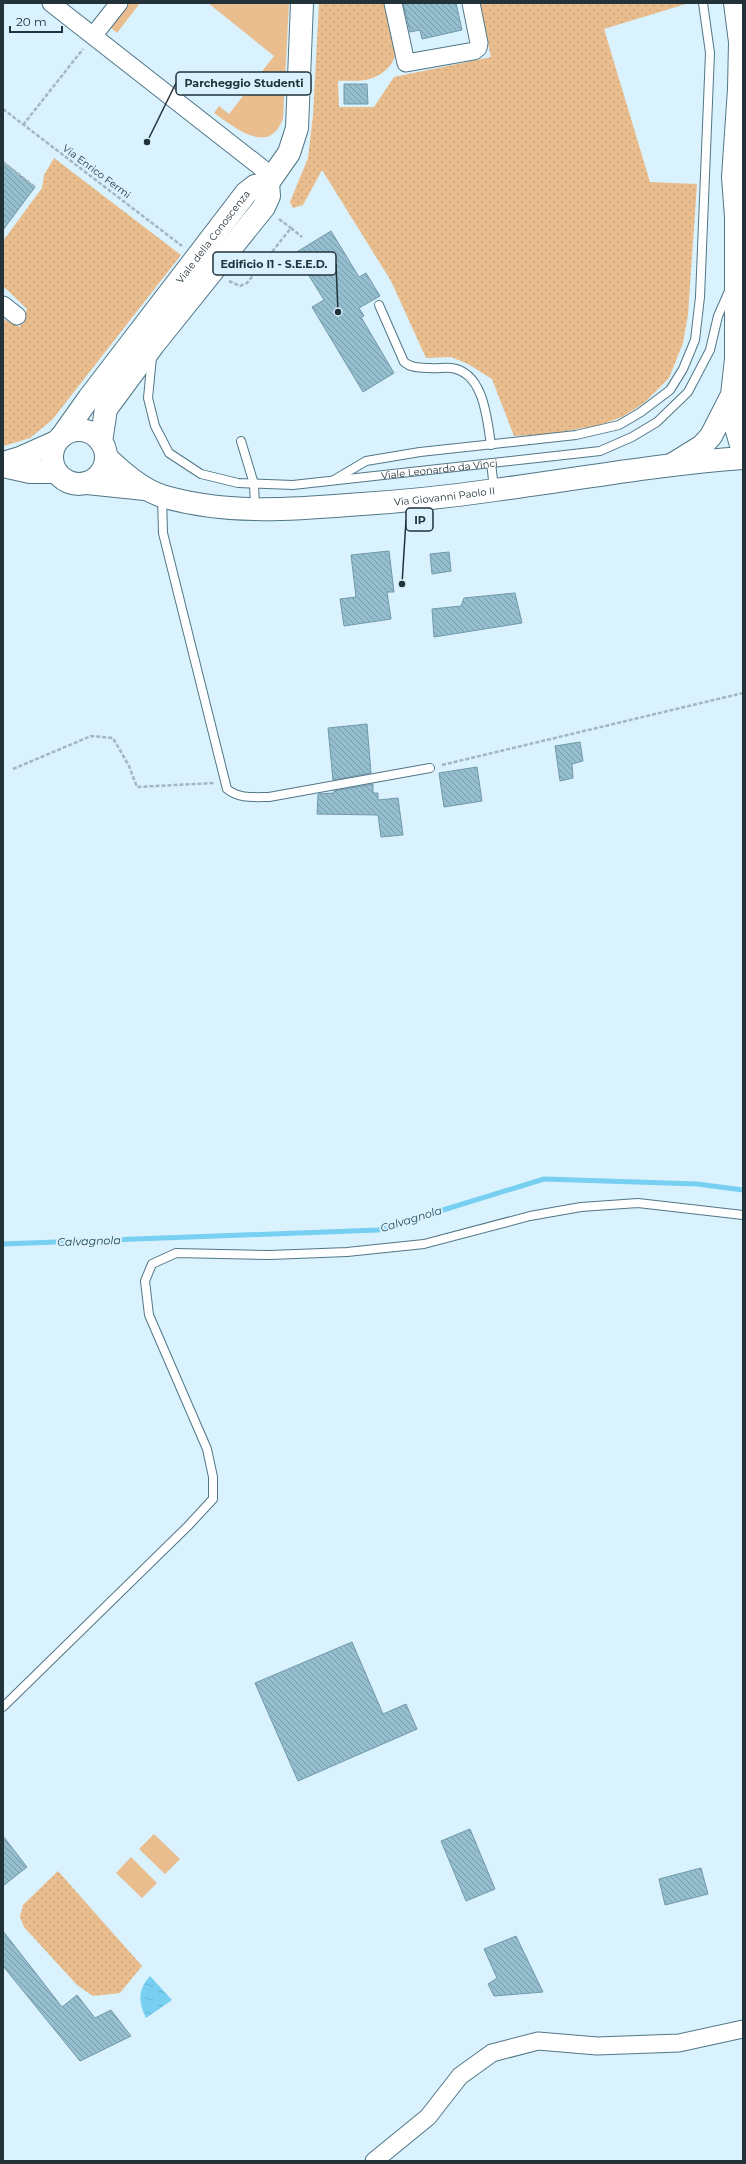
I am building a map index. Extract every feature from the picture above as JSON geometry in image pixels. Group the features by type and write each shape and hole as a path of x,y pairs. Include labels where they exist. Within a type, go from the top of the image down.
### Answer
{"main road":[{"path":"270,179 289,153 297,128 302,3"},
{"path":"673,464 702,446 711,436 732,395 739,367 735,279 736,217 733,177 739,89 740,42 735,3"},
{"name":"Viale della Conoscenza","path":"59,439 88,398 246,193 255,186 270,179 269,196 264,208 154,344 106,409 104,449"},
{"path":"736,217 743,189"},
{"path":"732,395 735,424 743,452"},
{"path":"3,464 20,458 74,431 87,432 95,436 104,449 101,473 87,483 70,483 56,472 52,457 59,439"},
{"name":"Via Giovanni Paolo II","path":"104,449 154,492"},
{"name":"Via Giovanni Paolo II","path":"87,483 154,492 214,507 277,510 386,502 494,490 673,464 743,458"},
{"path":"3,464 30,472 56,472"}],"street":[{"path":"51,3 270,179"},
{"path":"93,36 119,3"},
{"path":"393,3 406,64 474,51 478,48 480,43 471,3"},
{"path":"3,305 17,316"},
{"path":"374,2161 428,2117 460,2076 492,2053 538,2042 597,2046 679,2043 743,2029"}],"lane":[{"path":"331,481 366,461 420,452 576,435 620,425 641,412 670,390 683,369 695,340 700,297 710,53 703,3"},
{"name":"Viale Leonardo da Vinci","path":"154,344 148,398 155,426 169,453 201,474 238,483 293,485 600,451 632,437 657,422 688,392 710,350 718,316 735,279"},
{"path":"379,305 404,362 412,369 451,368 463,373 474,382 482,399 491,445"},
{"path":"241,441 254,484 255,509"},
{"path":"491,463 494,490"},
{"path":"154,492 224,783 227,789 233,794 244,797 269,797 430,768"},
{"path":"3,1707 188,1526 213,1499 213,1477 207,1448 149,1315 145,1281 152,1264 176,1253 270,1255 339,1252 424,1244 530,1216 581,1207 638,1203 743,1215"}],"path":[{"path":"23,125 93,36"},
{"name":"Via Enrico Fermi","path":"3,109 182,246"},
{"path":"3,162 35,187"},
{"path":"430,768 743,693"},
{"path":"13,769 91,736 113,738 129,766 137,787 224,783"}],"shaded area":[{"path":"127,3 140,3 117,33 109,26"},
{"path":"208,3 289,3 283,118 277,130 269,136 260,137 241,131 214,113 219,106 229,114 274,56"},
{"path":"319,3 385,3 396,47 393,61 383,73 374,78 365,80 338,81 339,107 374,107 394,77 491,57 479,3 689,3 604,29 650,182 697,184 688,315 683,343 669,378 644,403 622,417 600,425 549,434 514,436 492,379 468,364 451,357 426,358 391,281 322,170 303,205 293,208 290,202 308,158 313,115"},
{"path":"54,158 181,255 52,420 30,438 4,446 3,319 20,327 27,309 3,286 3,241 42,188 44,175"},
{"path":"154,1834 180,1859 165,1874 139,1849"},
{"path":"131,1857 157,1883 142,1898 116,1873"},
{"path":"58,1871 142,1966 120,1993 93,1996 77,1985 24,1927 20,1917 23,1905"}],"water":[{"path":"150,1976 172,2000 146,2018 143,2012 140,1996 143,1986"}],"building":[{"path":"403,3 456,3 462,30 422,39 420,30 410,32"},
{"path":"344,84 367,84 368,104 344,104"},
{"path":"3,162 35,187 3,230"},
{"path":"331,231 359,277 366,273 380,296 359,308 364,316 361,317 394,373 363,392 312,307 324,300 295,253"},
{"path":"389,551 394,592 387,592 391,619 344,626 340,599 356,597 351,555"},
{"path":"449,552 451,571 432,574 430,554"},
{"path":"515,593 522,623 434,637 432,609 461,606 464,598"},
{"path":"367,724 371,773 333,780 328,728"},
{"path":"580,742 583,761 572,764 573,778 560,781 555,746"},
{"path":"477,767 482,801 444,807 439,773"},
{"path":"373,784 373,793 378,793 378,800 398,798 403,835 381,837 378,815 317,814 318,794 334,793 334,791"},
{"path":"352,1642 383,1714 406,1704 417,1729 298,1781 255,1683"},
{"path":"470,1829 495,1889 466,1901 441,1841"},
{"path":"3,1836 27,1867 3,1886"},
{"path":"701,1868 708,1894 665,1905 659,1879"},
{"path":"3,1931 62,2007 77,1995 95,2018 111,2010 131,2036 80,2061 3,1966"},
{"path":"516,1936 543,1992 494,1996 488,1984 497,1978 484,1949"}],"waterway":[{"name":"Calvagnola","path":"3,1244 378,1230 544,1179 697,1184 743,1190"}],"place":[{"name":"Parcheggio Studenti","path":"147,142"},
{"name":"Edificio I1 - S.E.E.D.","path":"338,312"},
{"name":"IP","path":"402,584"}]}
